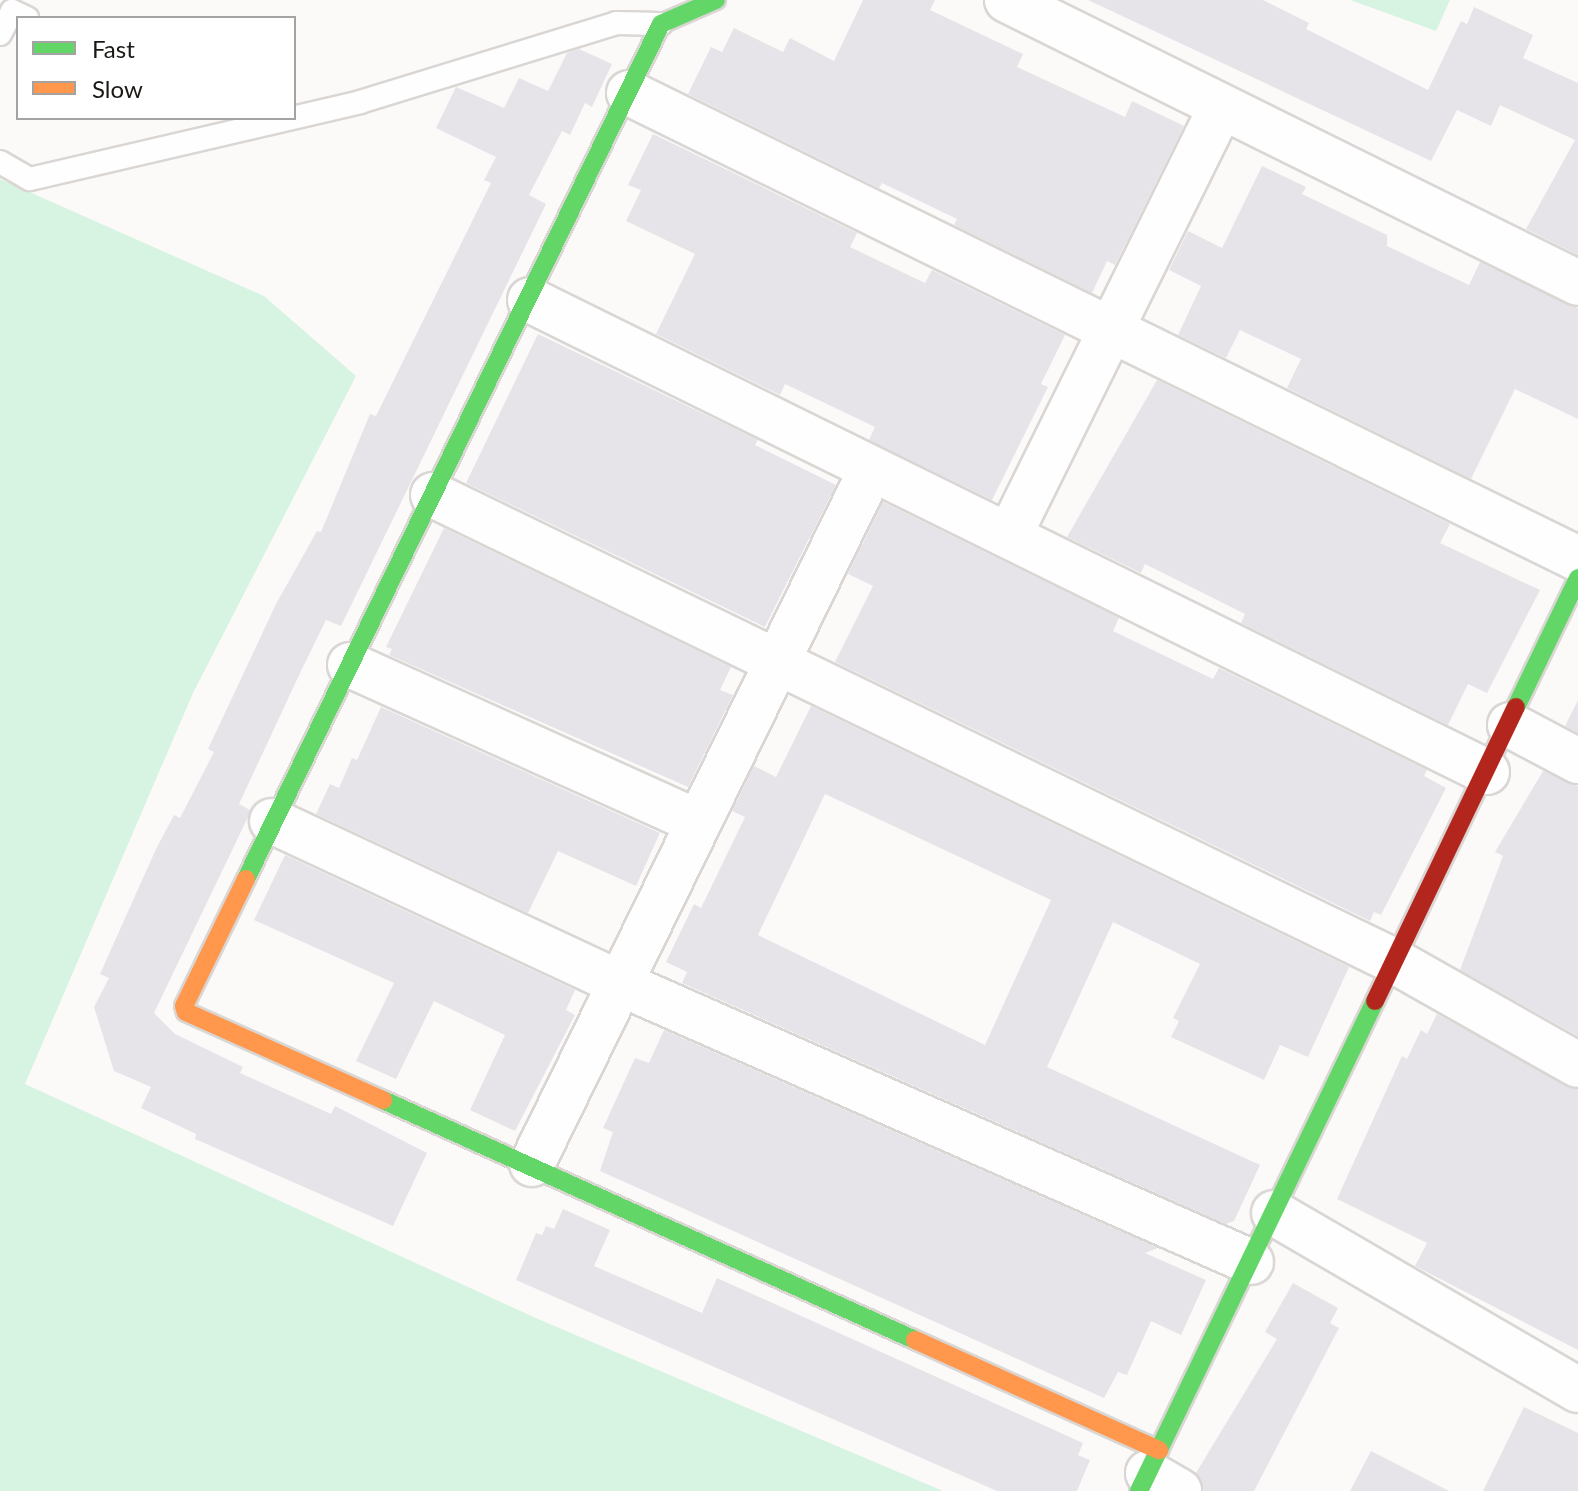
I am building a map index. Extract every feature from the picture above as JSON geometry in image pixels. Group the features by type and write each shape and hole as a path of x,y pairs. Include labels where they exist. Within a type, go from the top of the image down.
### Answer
{"street":[{"path":"716,0 661,24 530,300 272,821 184,1006 186,1012 532,1164 1156,1476 1274,1213 1578,578"},
{"path":"1007,0 1578,283"},
{"path":"629,93 1578,559"},
{"path":"1010,534 1221,108"},
{"path":"530,300 870,472 1010,534 1487,772"},
{"path":"532,1164 695,821 870,472"},
{"path":"433,495 1396,962 1578,1065"},
{"path":"350,665 695,821"},
{"path":"1510,725 1578,761"},
{"path":"272,821 617,982 1251,1262"},
{"path":"1274,1213 1578,1390"}],"lane":[{"path":"0,34 12,11 23,16"},
{"path":"296,109 616,23 661,24"},
{"path":"0,162 30,179 253,120"}],"green space":[{"path":"1350,0 1450,0 1436,31"},
{"path":"0,179 264,296 356,376 193,693 25,1084 538,1319 943,1491 0,1491"}],"building":[{"path":"863,0 935,0 930,10 1023,54 1017,67 1125,117 1132,101 1184,126 1115,265 1107,261 1092,293 954,225 957,219 882,183 879,188 688,94 711,47 722,52 734,28 783,52 790,38 834,61"},
{"path":"1088,0 1263,0 1309,23 1306,29 1428,90 1461,21 1467,24 1474,7 1533,35 1523,58 1578,83 1578,255 1526,229 1575,140 1500,105 1491,126 1457,110 1431,161"},
{"path":"579,49 612,64 592,107 585,103 570,135 562,131 529,195 546,204 341,626 326,620 301,671 239,804 250,810 248,817 154,1013 175,1034 243,1067 240,1073 331,1114 335,1106 427,1153 393,1226 195,1139 196,1134 141,1108 151,1087 114,1071 94,1007 109,978 100,974 156,849 174,815 180,818 214,752 208,749 276,604 317,531 321,532 370,414 376,416 491,183 484,180 496,157 436,128 456,87 504,108 519,78 548,91 567,53"},
{"path":"653,134 857,233 850,247 925,283 932,270 1065,335 1041,384 1048,387 992,500 869,440 875,427 785,384 780,395 656,334 695,254 626,221 641,190 628,185"},
{"path":"1262,166 1306,187 1302,194 1387,235 1387,246 1469,285 1480,262 1578,308 1578,419 1515,389 1471,479 1287,388 1301,359 1240,330 1226,358 1178,335 1201,286 1169,270 1188,231 1222,248"},
{"path":"538,334 758,440 755,445 836,485 765,627 466,483"},
{"path":"1157,380 1450,524 1440,543 1540,590 1487,693 1468,684 1448,725 1241,623 1245,614 1145,564 1141,573 1067,537"},
{"path":"883,502 1119,618 1113,631 1213,679 1219,668 1427,770 1424,776 1446,788 1381,915 1374,912 1370,921 835,662 873,586 848,574"},
{"path":"444,528 731,667 720,690 733,695 688,787 389,655 392,649 386,647"},
{"path":"1578,700 1578,733 1565,726"},
{"path":"811,706 1349,967 1308,1057 1280,1045 1264,1080 1171,1037 1179,1021 1173,1018 1200,964 1113,922 1047,1067 1260,1165 1234,1221 1226,1224 682,983 687,972 666,962 694,904 701,908 745,817 732,811 754,766 776,777","holes":["825,794 1051,900 985,1045 758,935"]},
{"path":"381,707 660,833 636,886 558,851 528,913 316,814 330,784 339,788 352,758 357,760"},
{"path":"1543,771 1578,786 1578,1036 1460,970 1503,856 1495,852"},
{"path":"285,855 575,990 566,1010 575,1015 515,1131 470,1110 505,1035 434,1001 396,1079 356,1061 394,983 254,920"},
{"path":"1437,1014 1578,1090 1578,1350 1415,1266 1427,1243 1337,1199 1402,1056 1407,1059 1421,1030 1427,1034"},
{"path":"664,1030 1158,1248 1145,1253 1206,1280 1181,1335 1151,1321 1127,1375 1118,1372 1104,1398 600,1171 613,1132 603,1128 635,1058 649,1063"},
{"path":"563,1209 610,1230 594,1266 702,1313 717,1278 1083,1443 1078,1455 1090,1460 1077,1491 997,1491 516,1280 536,1233 542,1235 546,1226 554,1229"},
{"path":"1293,1283 1338,1308 1330,1323 1339,1328 1254,1491 1204,1491 1196,1473 1277,1339 1265,1332"},
{"path":"1524,1407 1578,1433 1578,1491 1483,1491"},
{"path":"1371,1451 1449,1491 1350,1491"}],"traffic: fast":[{"path":"246,879 661,24 716,0"},
{"path":"1516,707 1578,578"},
{"path":"1139,1491 1375,1001"},
{"path":"383,1100 915,1340"}],"traffic: slow":[{"path":"246,879 184,1006 186,1012 383,1100"},
{"path":"915,1340 1159,1450"}],"traffic: jam":[{"path":"1375,1001 1516,707"}]}
